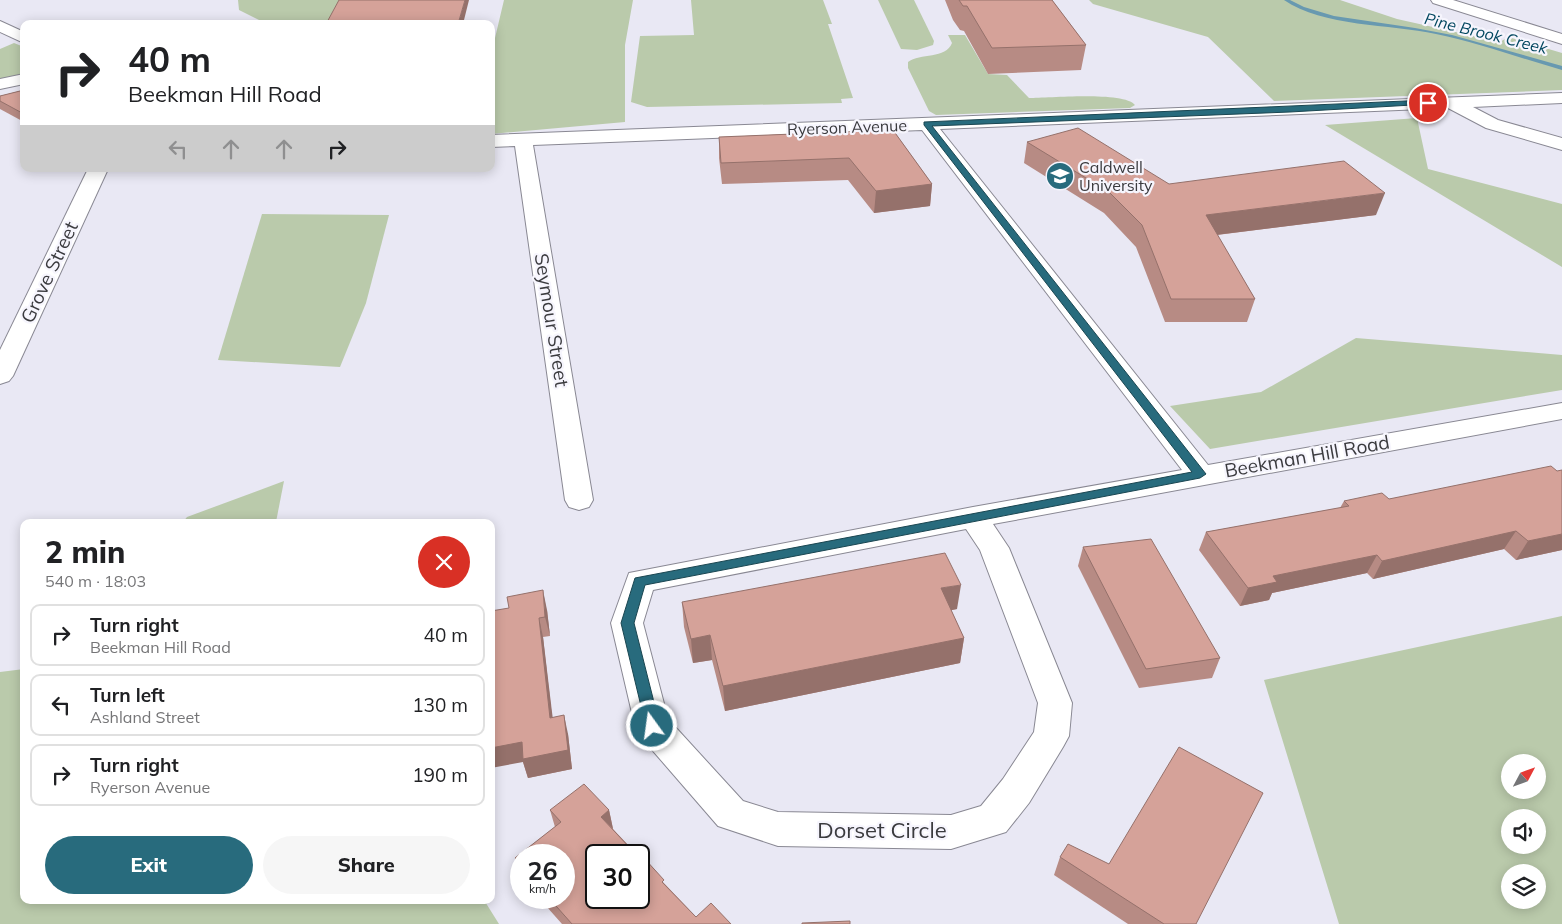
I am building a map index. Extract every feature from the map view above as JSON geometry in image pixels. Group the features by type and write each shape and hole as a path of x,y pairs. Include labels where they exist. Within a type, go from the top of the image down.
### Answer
{"street":[{"path":"1438,0 1562,39"},
{"path":"0,26 20,36"},
{"path":"0,84 20,80"},
{"name":"Ryerson Avenue","path":"495,141 1562,98"},
{"path":"1448,102 1492,124 1562,144"},
{"path":"927,124 1200,474"},
{"name":"Seymour Street","path":"523,140 579,500"},
{"name":"Grove Street","path":"0,376 97,172"},
{"name":"Beekman Hill Road","path":"640,581 1200,474 1562,411"},
{"name":"Dorset Circle","path":"640,581 627,623 652,726 731,814 778,829 951,832 993,820 1016,791 1051,736 1055,703 994,548 973,517"}],"green space":[{"path":"238,0 358,0 335,20 259,20 239,10"},
{"path":"504,0 633,0 625,45 625,122 495,134 495,38"},
{"path":"691,0 823,0 832,24 828,24 853,98 841,99 842,103 647,107 631,102 640,36 694,35"},
{"path":"878,0 914,0 934,41 933,45 917,50 901,49"},
{"path":"1089,0 1340,0 1397,19 1500,42 1508,37 1562,53 1562,90 1274,101 1208,37 1093,4"},
{"path":"948,35 965,35 988,74 1007,75 1029,98 1102,97 1117,98 1135,105 1130,108 936,115 929,111 908,68 908,62 919,57 939,54 949,48 952,43"},
{"path":"14,43 20,45 20,75 0,79 0,49"},
{"path":"1417,118 1428,169 1562,204 1562,267 1325,125"},
{"path":"262,214 389,215 366,303 340,367 218,360"},
{"path":"1356,338 1562,355 1562,390 1210,449 1170,406 1261,392"},
{"path":"284,481 277,519 185,519"},
{"path":"1562,616 1562,924 1339,924 1264,680"},
{"path":"20,670 20,904 486,904 499,924 0,924 0,672"}],"building":[{"path":"339,0 465,0 459,20 328,20"},
{"path":"959,0 1052,0 1086,45 992,48 967,6 963,6"},
{"path":"20,91 20,112 0,101 0,96"},
{"path":"1078,128 1169,184 1344,161 1385,193 1206,215 1255,299 1171,299 1142,225 1109,192 1027,142"},
{"path":"893,130 932,184 876,191 849,158 721,163 719,137"},
{"path":"1551,466 1557,471 1562,470 1562,534 1528,541 1516,531 1382,561 1377,555 1273,576 1277,582 1248,588 1206,532 1349,506 1344,501 1382,493 1389,499"},
{"path":"1151,539 1220,658 1146,669 1083,547"},
{"path":"945,553 961,585 941,588 964,638 723,686 710,635 691,639 682,602"},
{"path":"543,590 545,617 539,618 550,718 564,715 568,750 523,759 522,742 495,747 495,610 509,608 507,597"},
{"path":"1179,747 1263,793 1196,924 1164,924 1060,857 1068,844 1109,864"},
{"path":"584,784 609,810 601,817 626,844 585,844 585,909 650,909 650,865 664,880 662,882 696,917 711,903 731,924 572,924 559,909 575,909 575,844 533,844 561,822 550,810"},
{"path":"850,921 850,924 802,924 802,923"}],"waterway":[{"name":"Pine Brook Creek","path":"1286,0 1302,8 1334,17 1452,36 1562,68"}],"place":[{"name":"Caldwell University","path":"1060,176"}],"route":[{"path":"652,726 627,623 640,581 1200,474 927,124 1428,103"}]}
